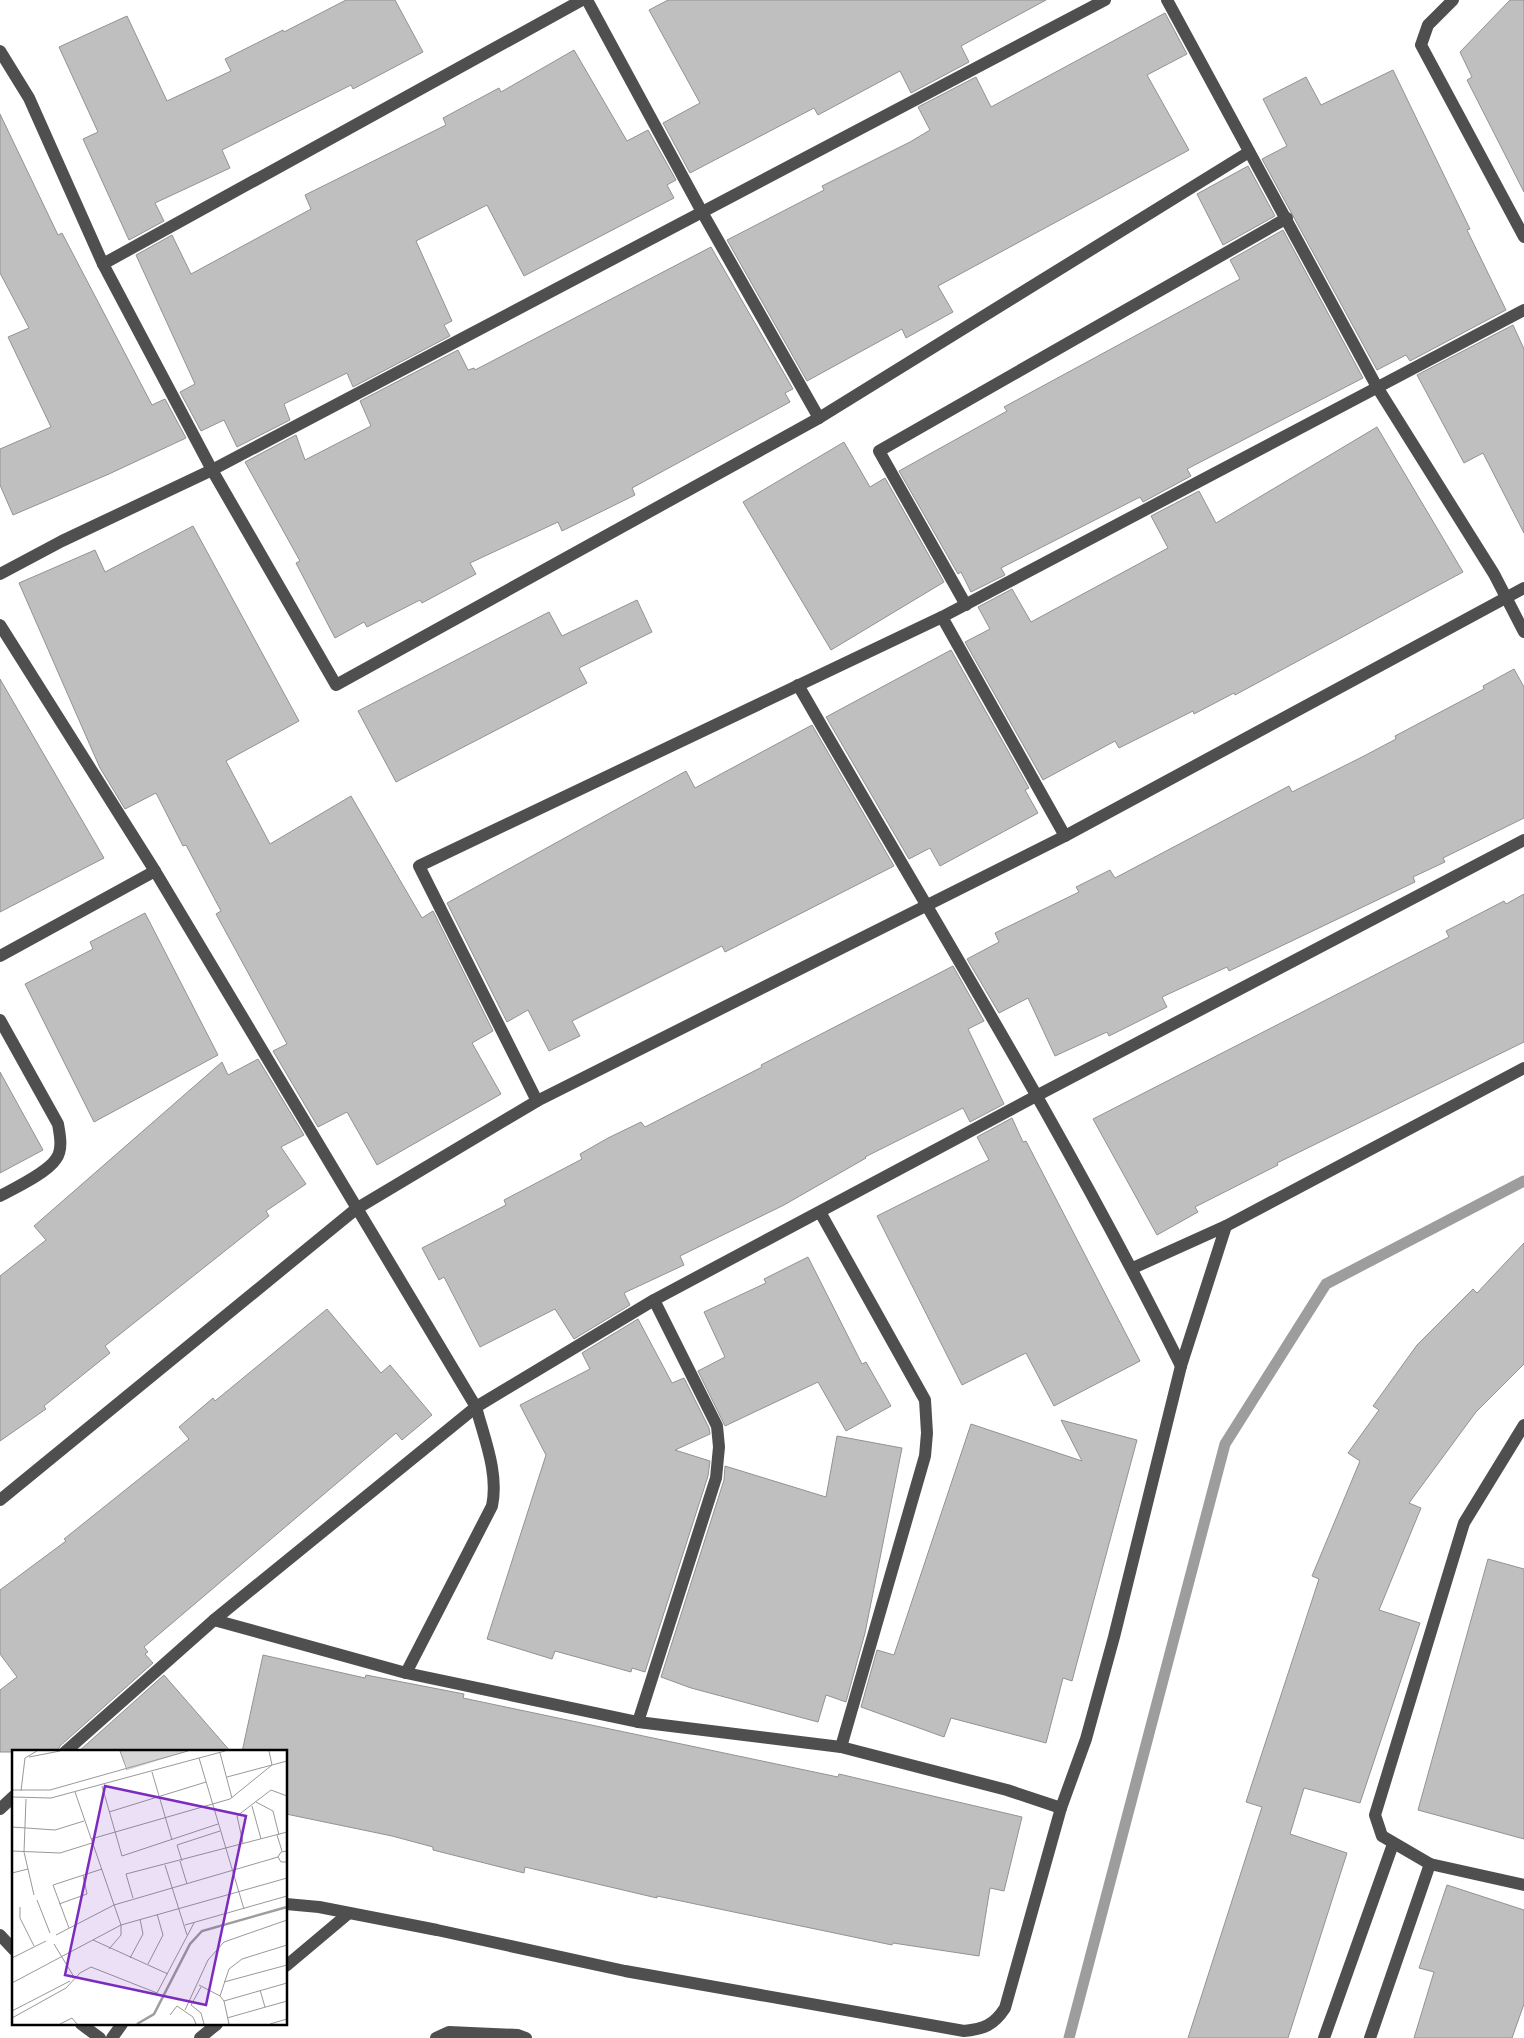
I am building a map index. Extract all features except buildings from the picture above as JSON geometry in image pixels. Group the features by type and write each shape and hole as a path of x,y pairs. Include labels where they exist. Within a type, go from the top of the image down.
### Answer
{"street":[{"path":"103,264 582,0"},
{"path":"587,0 702,212 819,418"},
{"path":"0,574 62,541 212,470 1105,0"},
{"path":"1167,0 1377,387 1494,574 1524,632"},
{"path":"1453,0 1428,25 1421,45 1524,237"},
{"path":"0,51 29,98 103,264 212,470 336,685 819,418 1250,152"},
{"path":"966,604 879,450 1287,218"},
{"path":"537,1100 419,866 942,617 1524,310"},
{"path":"0,1500 356,1209 537,1100 1065,836 1524,588"},
{"path":"942,617 1065,836"},
{"path":"0,625 155,871 476,1407 494,1478 495,1493 492,1506 406,1674"},
{"path":"798,685 925,905 1038,1095 1133,1268 1181,1366"},
{"path":"67,1750 214,1620 476,1407 654,1300 1038,1095 1524,840"},
{"path":"0,956 155,871"},
{"path":"0,1020 58,1124 61,1139 56,1159 32,1178 0,1196"},
{"path":"1133,1268 1226,1226 1524,1068"},
{"path":"820,1212 925,1400 927,1416 924,1456 841,1747"},
{"path":"288,1904 350,1913 624,1971 964,2031 979,2030 991,2025 1005,2008 1061,1808 1086,1739 1181,1366 1226,1226"},
{"path":"638,1722 716,1478 719,1447 717,1426 654,1300"},
{"path":"1524,1425 1464,1523 1375,1815 1382,1836 1430,1864 1524,1885"},
{"path":"214,1620 406,1674 638,1722 841,1747 1007,1790 1061,1808"},
{"path":"0,1809 12,1798"},
{"path":"1324,2038 1393,1844"},
{"path":"1370,2038 1430,1864"},
{"path":"288,1964 350,1913"},
{"path":"0,1934 12,1948"},
{"path":"84,2026 100,2038"},
{"path":"112,2038 121,2026"},
{"path":"200,2038 215,2026"},
{"path":"436,2038 449,2032 518,2035 526,2038"}],"waterway":[{"path":"1069,2038 1225,1444 1326,1284 1524,1181"}]}
